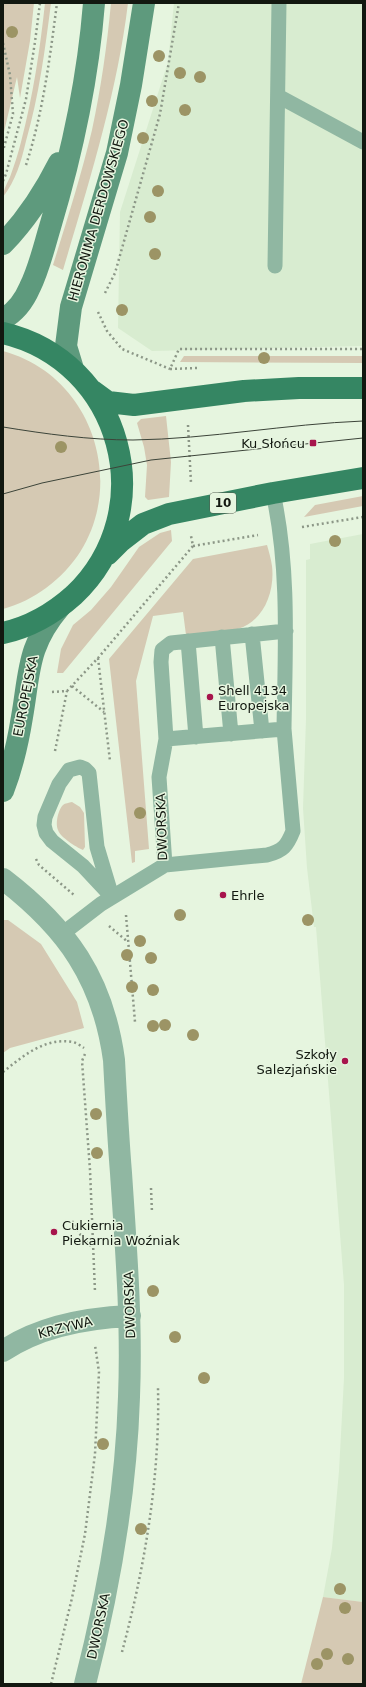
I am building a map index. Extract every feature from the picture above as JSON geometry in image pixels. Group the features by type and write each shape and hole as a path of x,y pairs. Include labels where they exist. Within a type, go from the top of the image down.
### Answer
{"main road":[{"path":"3,319 19,306 30,287 56,205 75,129 87,70 94,3"},
{"name":"HIERONIMA DERDOWSKIEGO","path":"73,370 66,346 71,306 116,153 132,85 144,3"},
{"path":"3,244 22,223 37,202 53,175 75,129"},
{"path":"3,333 24,339 42,347 58,357 73,370 92,391 111,425 117,443 122,472 121,501 118,520 108,547 99,564"},
{"path":"92,391 108,402 134,405 244,391 299,388 363,388"},
{"name":"10","path":"3,633 35,622 60,607 82,588 110,551 143,524 169,514 190,509 363,478"},
{"name":"EUROPEJSKA","path":"3,791 17,742 28,670 33,652 45,626 60,607"}],"street":[{"name":"DWORSKA","path":"3,879 43,913 62,934 83,965 92,984 110,1036 114,1070 130,1316 129,1398 120,1508 103,1606 85,1684"},
{"name":"KRZYWA","path":"3,1351 27,1337 48,1330 95,1319 130,1316"}],"lane":[{"path":"275,266 279,3"},
{"path":"278,96 363,142"},
{"path":"164,865 267,855 279,852 288,843 293,830 284,729 286,630 278,517 273,493"},
{"name":"DWORSKA","path":"62,934 112,897 164,865 159,777 166,739 161,662 162,650 171,644 188,641 286,630"},
{"path":"252,634 262,731"},
{"path":"222,637 231,734"},
{"path":"188,641 196,737"},
{"path":"166,739 284,729"},
{"path":"74,768 85,769 89,773 97,847 112,897 83,866 52,841 45,829 45,817 58,784 69,770 74,768"}],"path":[{"path":"3,181 26,99 40,3"},
{"path":"25,168 42,102 57,3"},
{"path":"3,43 10,75 13,114 3,151"},
{"path":"96,309 107,331 122,349 170,369"},
{"path":"172,375 170,369 179,349 363,349"},
{"path":"188,419 191,486"},
{"path":"47,692 67,691 98,658 193,546 191,534"},
{"path":"72,686 104,712"},
{"path":"3,1072 29,1052 50,1043 74,1042 86,1049 82,1061 90,1170 95,1295"},
{"path":"72,1222 74,1222 82,1238 93,1248"},
{"path":"51,1684 72,1598 85,1534 95,1454 98,1379 95,1340"}],"shaded area":[{"path":"3,3 34,3 30,41 20,98 17,77 3,136"},
{"path":"45,3 51,3 35,107 18,170 8,191 3,197 4,189 19,151 33,90"},
{"path":"111,3 128,3 117,71 101,138 63,270 53,265 79,181 92,130 108,35"},
{"path":"174,3 363,3 363,346 152,351 118,328 120,212 168,62"},
{"path":"3,351 39,367 67,391 87,422 98,456 100,492 92,528 74,560 46,588 31,598 3,609"},
{"path":"184,356 363,356 363,363 180,362"},
{"path":"166,416 171,462 169,497 148,500 145,497 147,465 144,447 137,423 141,419"},
{"path":"363,496 363,506 304,517 315,505"},
{"path":"171,530 172,541 63,673 57,673 61,649 73,625 91,610 111,587 139,547 160,533"},
{"name":"Szkoły Salezjańskie","path":"363,534 363,1602 323,1597 332,1548 339,1471 344,1378 344,1285 316,927 314,927 307,868 303,808 306,719 306,560 310,559 310,544"},
{"path":"267,545 272,563 272,585 266,604 261,612 247,625 226,632 186,635 183,612 153,616 136,681 149,849 135,851 135,862 132,863 109,659 193,559"},
{"path":"72,802 80,807 84,813 85,847 83,850 65,839 59,833 57,827 61,807"},
{"path":"3,920 8,920 41,944 77,1002 84,1028 10,1048 3,1053"},
{"path":"323,1597 363,1602 363,1684 301,1684"}],"tram line":[{"path":"3,427 68,436 133,440 191,437 305,425 363,421"},
{"path":"3,494 42,483 151,460 363,438"}],"place":[{"name":"Ku Słońcu","path":"313,443"},
{"name":"Shell 4134 Europejska","path":"210,697"},
{"name":"Ehrle","path":"223,895"},
{"name":"Szkoły Salezjańskie","path":"345,1061"},
{"name":"Cukiernia Piekarnia Woźniak","path":"54,1232"}]}
